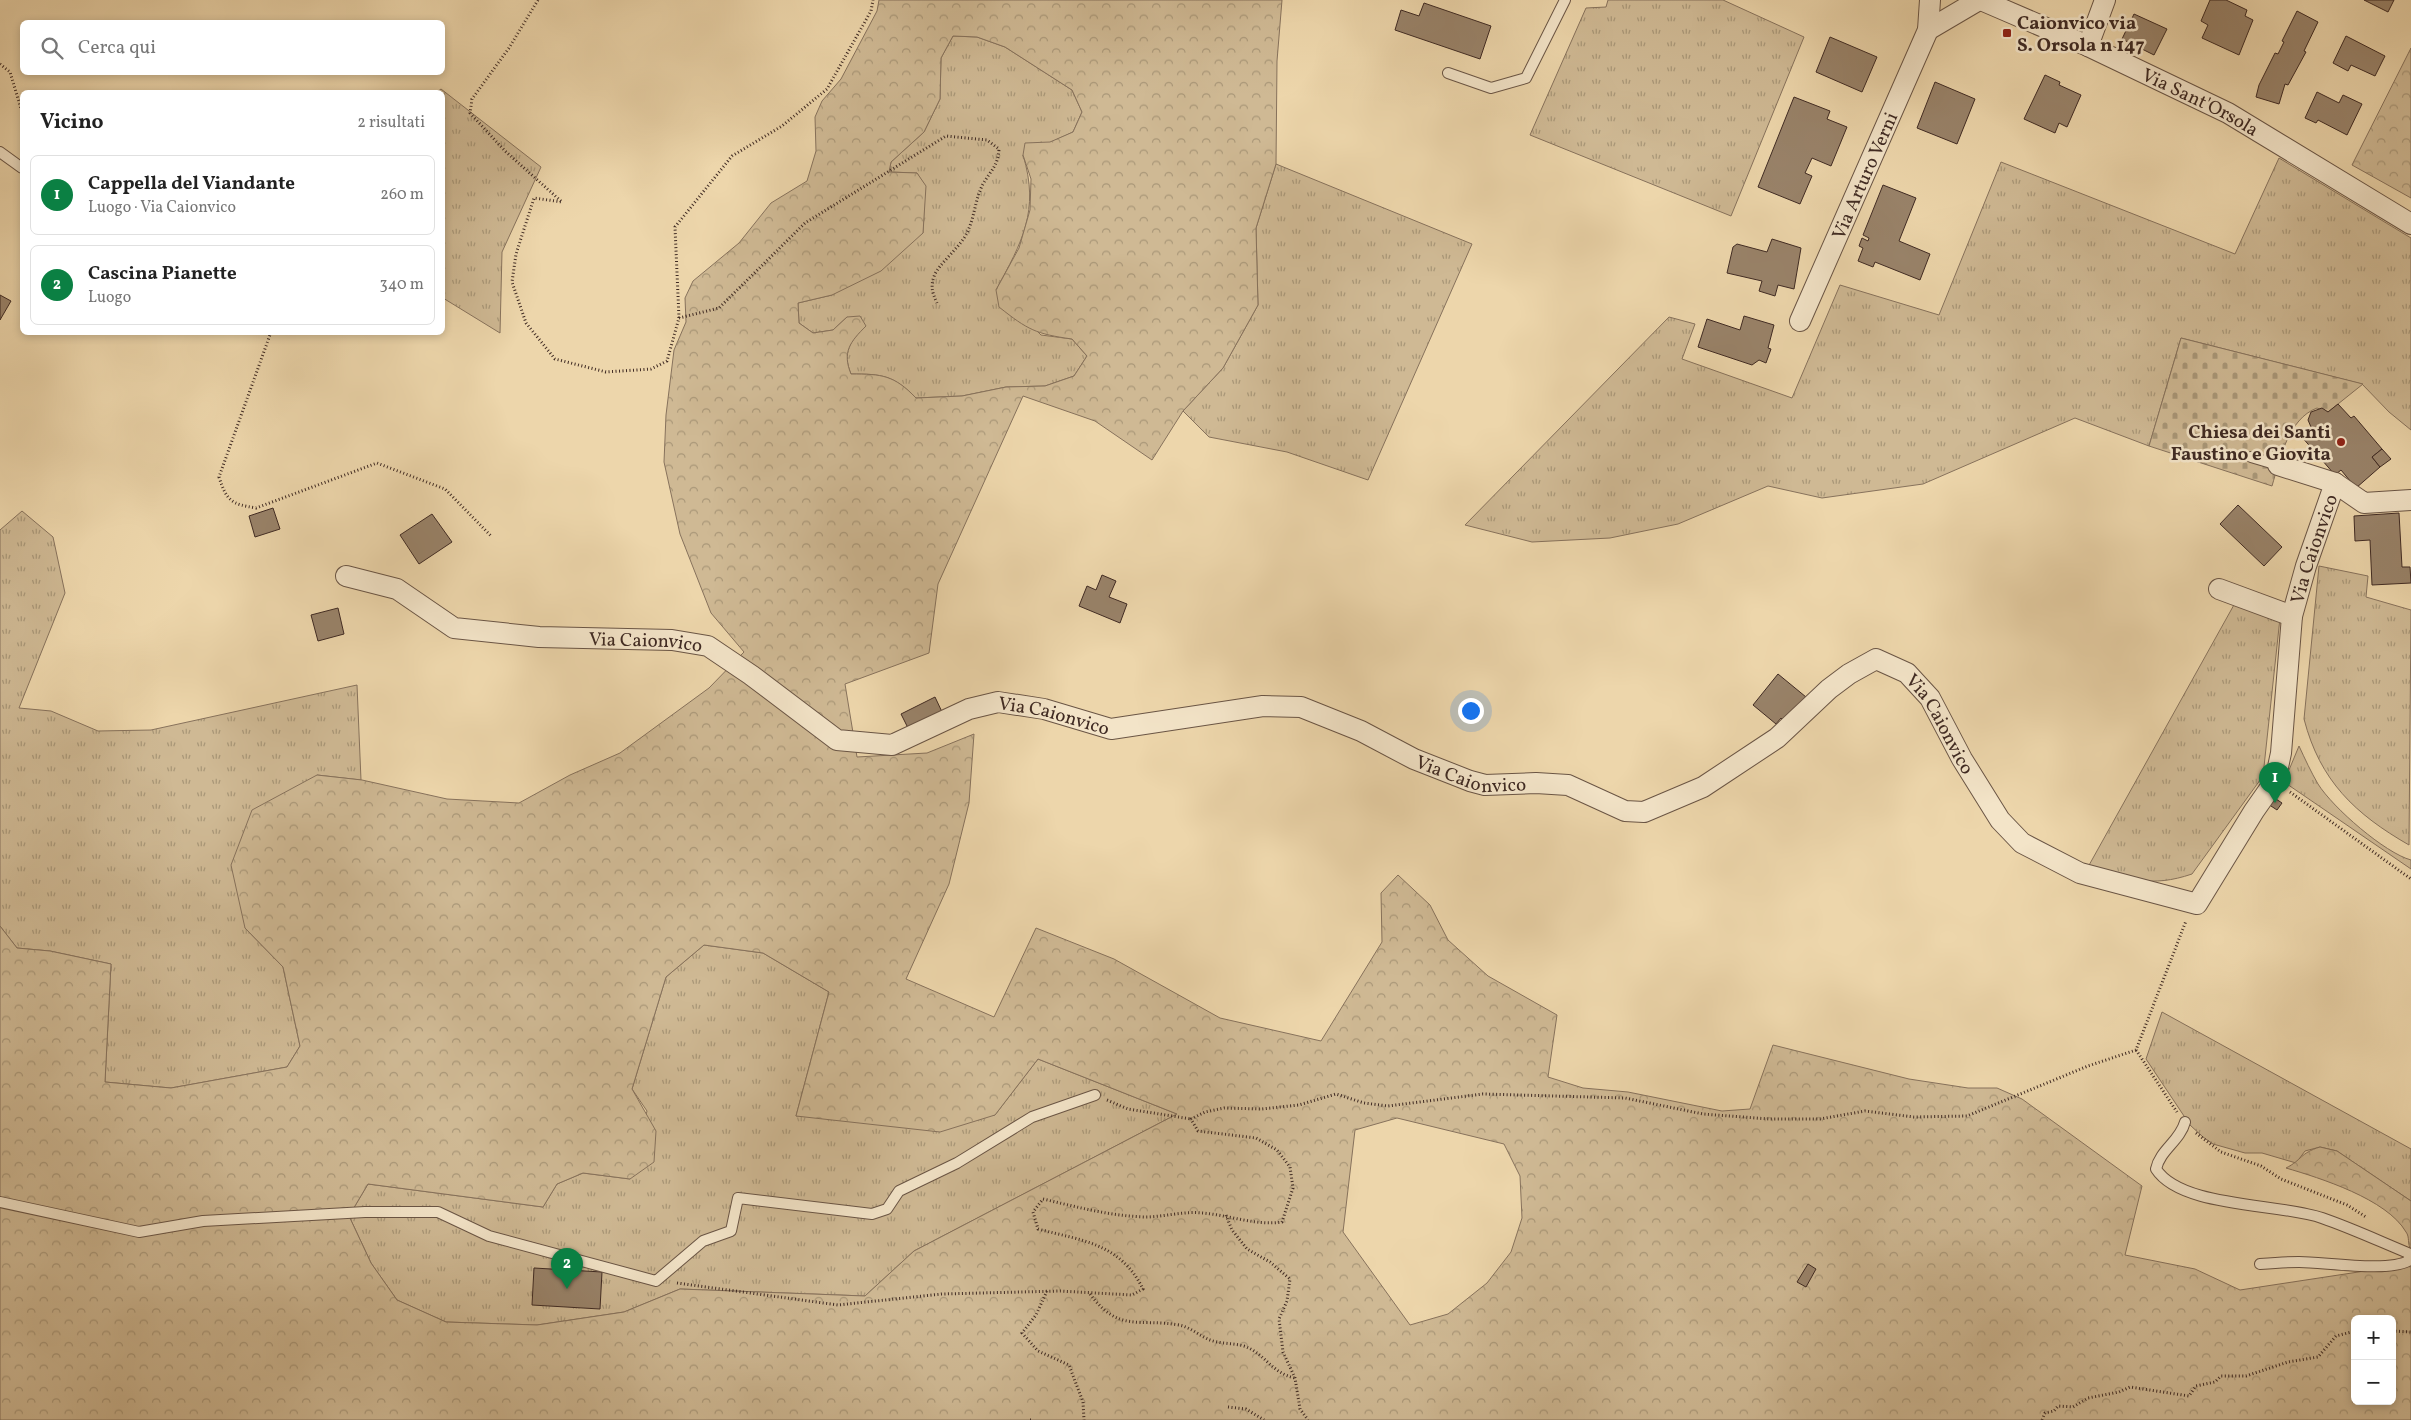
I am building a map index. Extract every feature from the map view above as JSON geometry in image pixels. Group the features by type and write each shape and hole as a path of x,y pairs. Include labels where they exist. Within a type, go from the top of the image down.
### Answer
{"street":[{"name":"Via Arturo Verni","path":"1800,321 1928,30 1930,0"},
{"path":"1928,30 1980,0"},
{"name":"Via Sant'Orsola","path":"1980,0 2088,46 2228,113 2411,224"},
{"path":"2088,46 2105,0"},
{"name":"Via Caionvico","path":"2278,465 2335,484 2364,503 2411,500"},
{"name":"Via Caionvico","path":"346,576 396,589 454,628 539,637 672,640 708,646 751,674 836,740 892,745 969,709 998,702 1044,709 1111,729 1263,706 1301,707 1361,732 1414,759 1484,786 1536,783 1568,785 1625,811 1644,812 1703,787 1777,738 1829,689 1849,674 1876,659 1907,673 1930,698 1962,760 2000,820 2022,843 2080,873 2197,904 2254,811 2275,781 2281,753 2292,616 2306,566 2335,484"},
{"name":"Via Caionvico","path":"2218,589 2292,616"}],"lane":[{"path":"1448,73 1491,88 1526,78 1565,0"},
{"path":"0,152 20,167"},
{"path":"2251,457 2278,465"},
{"path":"0,1202 139,1232 203,1221 364,1212 438,1212 489,1236 656,1281 703,1241 732,1231 738,1198 872,1214 887,1209 899,1191 957,1163 1032,1117 1095,1095"},
{"path":"2184,1122 2182,1130 2158,1160 2156,1169 2161,1178 2198,1196 2226,1202 2279,1207 2321,1217 2408,1253 2410,1260 2402,1264 2370,1266 2298,1262 2260,1264"}],"path":[{"path":"538,0 509,48 472,99 470,112 505,151 562,202 534,198 516,254 512,282 526,323 555,359 606,372 651,368 667,361 679,318 675,227 732,156 782,126 827,89 871,11 873,0"},
{"path":"0,64 10,72 20,105"},
{"path":"679,318 718,308 805,223 946,136 987,140 1000,149 999,161 983,184 978,196 973,219 965,238 935,272 931,289 937,303"},
{"path":"271,335 219,477 225,495 236,505 256,508 377,463 444,489 491,536"},
{"path":"2275,781 2411,879"},
{"path":"2136,1050 2178,939"},
{"path":"1095,1095 1128,1109 1167,1117 1192,1119 1205,1112 1224,1108 1262,1109 1299,1105 1336,1094 1364,1103 1388,1106 1483,1094 1625,1098 1703,1114 1769,1119 1820,1119 1865,1111 1914,1117 1967,1116 2088,1066 2136,1050"},
{"path":"2136,1050 2184,1122 2206,1142 2221,1152 2261,1166 2281,1179"},
{"path":"656,1281 838,1305 942,1294 1046,1291 1132,1295 1143,1289 1134,1272 1106,1248 1038,1229 1033,1212 1043,1200 1107,1214 1147,1217 1186,1212 1225,1215 1267,1224 1282,1222 1293,1188 1290,1167 1278,1150 1256,1138 1198,1131 1192,1119"},
{"path":"1225,1215 1232,1230 1247,1249 1270,1262 1290,1279 1287,1301 1280,1320 1283,1352 1295,1378 1300,1409 1308,1420"},
{"path":"1046,1291 1036,1314 1022,1333 1038,1351 1069,1365 1083,1402 1084,1420"},
{"path":"1090,1293 1100,1306 1118,1320 1142,1324 1180,1325 1211,1341 1243,1346 1260,1355 1281,1376 1295,1378"},
{"path":"2396,1331 2411,1332"},
{"path":"2042,1420 2045,1414 2054,1412 2058,1406 2073,1407 2088,1398 2119,1392 2130,1386 2189,1396 2196,1386 2215,1382 2221,1376 2246,1376 2288,1362 2318,1357 2336,1336 2351,1332"},
{"path":"1228,1407 1246,1409 1264,1420"}],"green space":[{"path":"879,0 1282,0 1277,61 1276,164 1256,228 1258,305 1223,368 1183,411 1152,460 1095,421 1023,396 938,584 929,653 845,684 857,757 927,753 974,734 969,803 949,884 906,979 994,1017 1036,928 1114,959 1220,1018 1321,1041 1382,942 1381,893 1398,875 1430,905 1448,940 1488,976 1557,1015 1548,1077 1583,1088 1628,1092 1722,1111 1750,1109 1773,1045 1909,1079 1968,1088 1997,1088 2022,1099 2142,1186 2125,1255 2195,1269 2240,1290 2411,1264 2411,1420 0,1420 0,926 17,948 50,951 111,964 105,1082 171,1088 287,1067 300,1046 283,967 245,928 231,865 252,810 317,775 362,780 447,799 519,803 570,775 620,753 709,688 744,652 711,613 680,534 664,462 666,415 674,350 686,322 685,298 693,281 739,243 771,203 807,181 816,151 815,117 822,101 841,79 877,11","holes":["953,36 977,37 1005,47 1072,90 1082,112 1073,132 1050,142 1025,143 1023,155 1031,179 1030,210 1019,248 996,290 999,307 1018,321 1041,333 1072,339 1087,356 1074,376 1045,386 1006,387 962,396 916,398 908,390 887,377 851,374 847,359 849,348 866,326 860,316 847,317 833,330 813,333 799,323 798,303 832,295 881,271 923,233 926,186 917,173 889,172 891,162 924,132 940,99 941,58","704,945 763,953 829,992 796,1116 940,1132 995,1115 1038,1059 1177,1114 914,1251 865,1296 680,1289 624,1312 537,1325 446,1322 397,1300 371,1263 349,1216 368,1184 543,1207 557,1184 583,1173 630,1179 654,1162 656,1131 632,1089 666,977","1397,1118 1504,1144 1520,1176 1522,1218 1511,1252 1487,1283 1448,1314 1410,1325 1343,1232 1355,1130"]},
{"path":"1608,0 1723,0 1804,37 1731,216 1530,135 1586,8 1606,7"},
{"path":"953,36 977,37 1005,47 1072,90 1082,112 1073,132 1023,155 1030,193 1026,226 1014,257 996,290 1041,335 1072,339 1087,356 1074,376 1045,386 1006,387 962,396 916,398 894,380 886,377 851,374 847,359 849,348 855,337 865,326 847,317 833,330 813,333 799,323 798,303 832,295 923,233 925,186 917,173 889,172 891,162 924,132 940,99 941,58"},
{"path":"2411,48 2411,198 2352,165"},
{"path":"445,92 541,167 502,252 500,333 445,299"},
{"path":"2279,158 2411,238 2411,430 2389,412 2362,384 2181,338 2149,446 2075,418 1923,484 1822,498 1768,486 1678,524 1610,538 1532,542 1465,525 1669,317 1695,324 1682,359 1792,398 1840,285 1939,315 2001,162 2235,254"},
{"path":"1276,164 1472,244 1368,480 1287,452 1209,437 1183,411 1223,368 1258,305 1256,228"},
{"path":"2181,338 2363,384 2328,412 2317,408 2307,413 2299,421 2292,430 2282,452 2272,486 2149,446"},
{"path":"22,511 53,537 65,593 19,708 51,711 98,731 151,730 357,685 361,780 317,775 245,928 283,967 300,1046 287,1067 171,1088 105,1082 111,964 50,951 17,948 0,926 0,530"},
{"path":"2319,566 2368,576 2366,597 2411,610 2409,845 2372,821 2342,794 2330,778 2311,741 2304,719"},
{"path":"2235,603 2280,618 2263,776 2192,874 2152,881 2128,878 2088,867"},
{"path":"2299,746 2318,784 2335,805 2374,839 2400,856 2411,860 2411,869 2284,782"},
{"path":"704,945 763,953 829,992 796,1116 995,1115 1038,1059 1177,1114 914,1251 865,1296 680,1289 624,1312 537,1325 446,1322 397,1300 371,1263 349,1216 368,1184 543,1207 557,1184 583,1173 630,1179 647,1111 632,1089 666,977"},
{"path":"2162,1012 2411,1149 2411,1201 2337,1151 2320,1147 2305,1151 2296,1163 2262,1153 2245,1153 2213,1144 2203,1137 2190,1125 2146,1059"},
{"path":"2320,1147 2337,1151 2411,1201 2411,1250 2406,1232 2397,1220 2384,1209 2352,1191 2286,1168 2308,1152"}],"building":[{"path":"2210,0 2226,0 2247,10 2245,16 2253,20 2239,55 2202,38 2208,25 2201,21"},
{"path":"2364,0 2394,0 2388,12"},
{"path":"1424,3 1491,26 1480,59 1395,30 1401,10 1419,16"},
{"path":"2297,11 2318,22 2304,51 2306,52 2288,85 2285,84 2279,104 2256,97 2259,85 2275,53 2278,54 2284,42 2282,41"},
{"path":"2134,14 2167,29 2154,55 2122,39"},
{"path":"2346,36 2385,56 2375,76 2351,65 2348,71 2333,63"},
{"path":"1830,37 1877,57 1862,92 1816,72"},
{"path":"2045,75 2060,82 2059,85 2081,95 2067,127 2059,123 2055,133 2024,119"},
{"path":"1935,82 1975,99 1957,144 1917,128"},
{"path":"2317,92 2339,103 2343,95 2362,104 2347,135 2318,120 2316,123 2305,118"},
{"path":"1794,97 1830,111 1827,119 1847,127 1831,166 1812,158 1805,173 1812,176 1800,204 1758,187"},
{"path":"1883,185 1916,198 1899,241 1930,254 1920,280 1875,262 1873,267 1858,261 1863,248 1859,246 1862,238 1868,241 1869,238 1863,235"},
{"path":"1772,239 1801,248 1794,289 1778,285 1775,296 1759,291 1762,281 1727,273 1733,247 1737,244 1767,252"},
{"path":"0,295 11,301 0,320"},
{"path":"1744,316 1774,325 1768,348 1771,349 1766,363 1759,360 1752,365 1698,347 1707,319 1740,330"},
{"name":"Chiesa dei Santi Faustino e Giovita","path":"2338,404 2351,418 2354,416 2382,449 2372,457 2380,467 2356,488 2341,470 2335,475 2301,436 2311,427 2308,420 2311,412 2322,408 2328,412"},
{"path":"2382,449 2391,459 2380,467 2372,457"},
{"path":"2238,505 2282,547 2264,566 2220,524"},
{"path":"273,508 280,529 255,537 249,516"},
{"path":"2399,513 2402,567 2410,567 2411,583 2372,585 2370,540 2355,541 2354,516"},
{"path":"432,514 452,542 419,564 400,535"},
{"path":"1102,575 1116,581 1109,597 1127,604 1120,623 1079,606 1087,586 1096,590"},
{"path":"338,608 344,634 318,641 311,615"},
{"path":"1778,674 1806,697 1785,722 1781,718 1776,724 1753,705"},
{"path":"935,697 943,714 909,730 901,714"},
{"path":"2273,797 2282,803 2277,810 2268,804"},
{"path":"1808,1264 1816,1269 1806,1287 1797,1282"},
{"path":"534,1268 602,1272 600,1309 532,1305"}],"place":[{"name":"Caionvico via S. Orsola n 147","path":"2007,33"},
{"name":"Chiesa dei Santi Faustino e Giovita","path":"2341,442"},
{"name":"Cappella del Viandante","path":"2275,803"},
{"name":"Cascina Pianette","path":"567,1289"}]}
